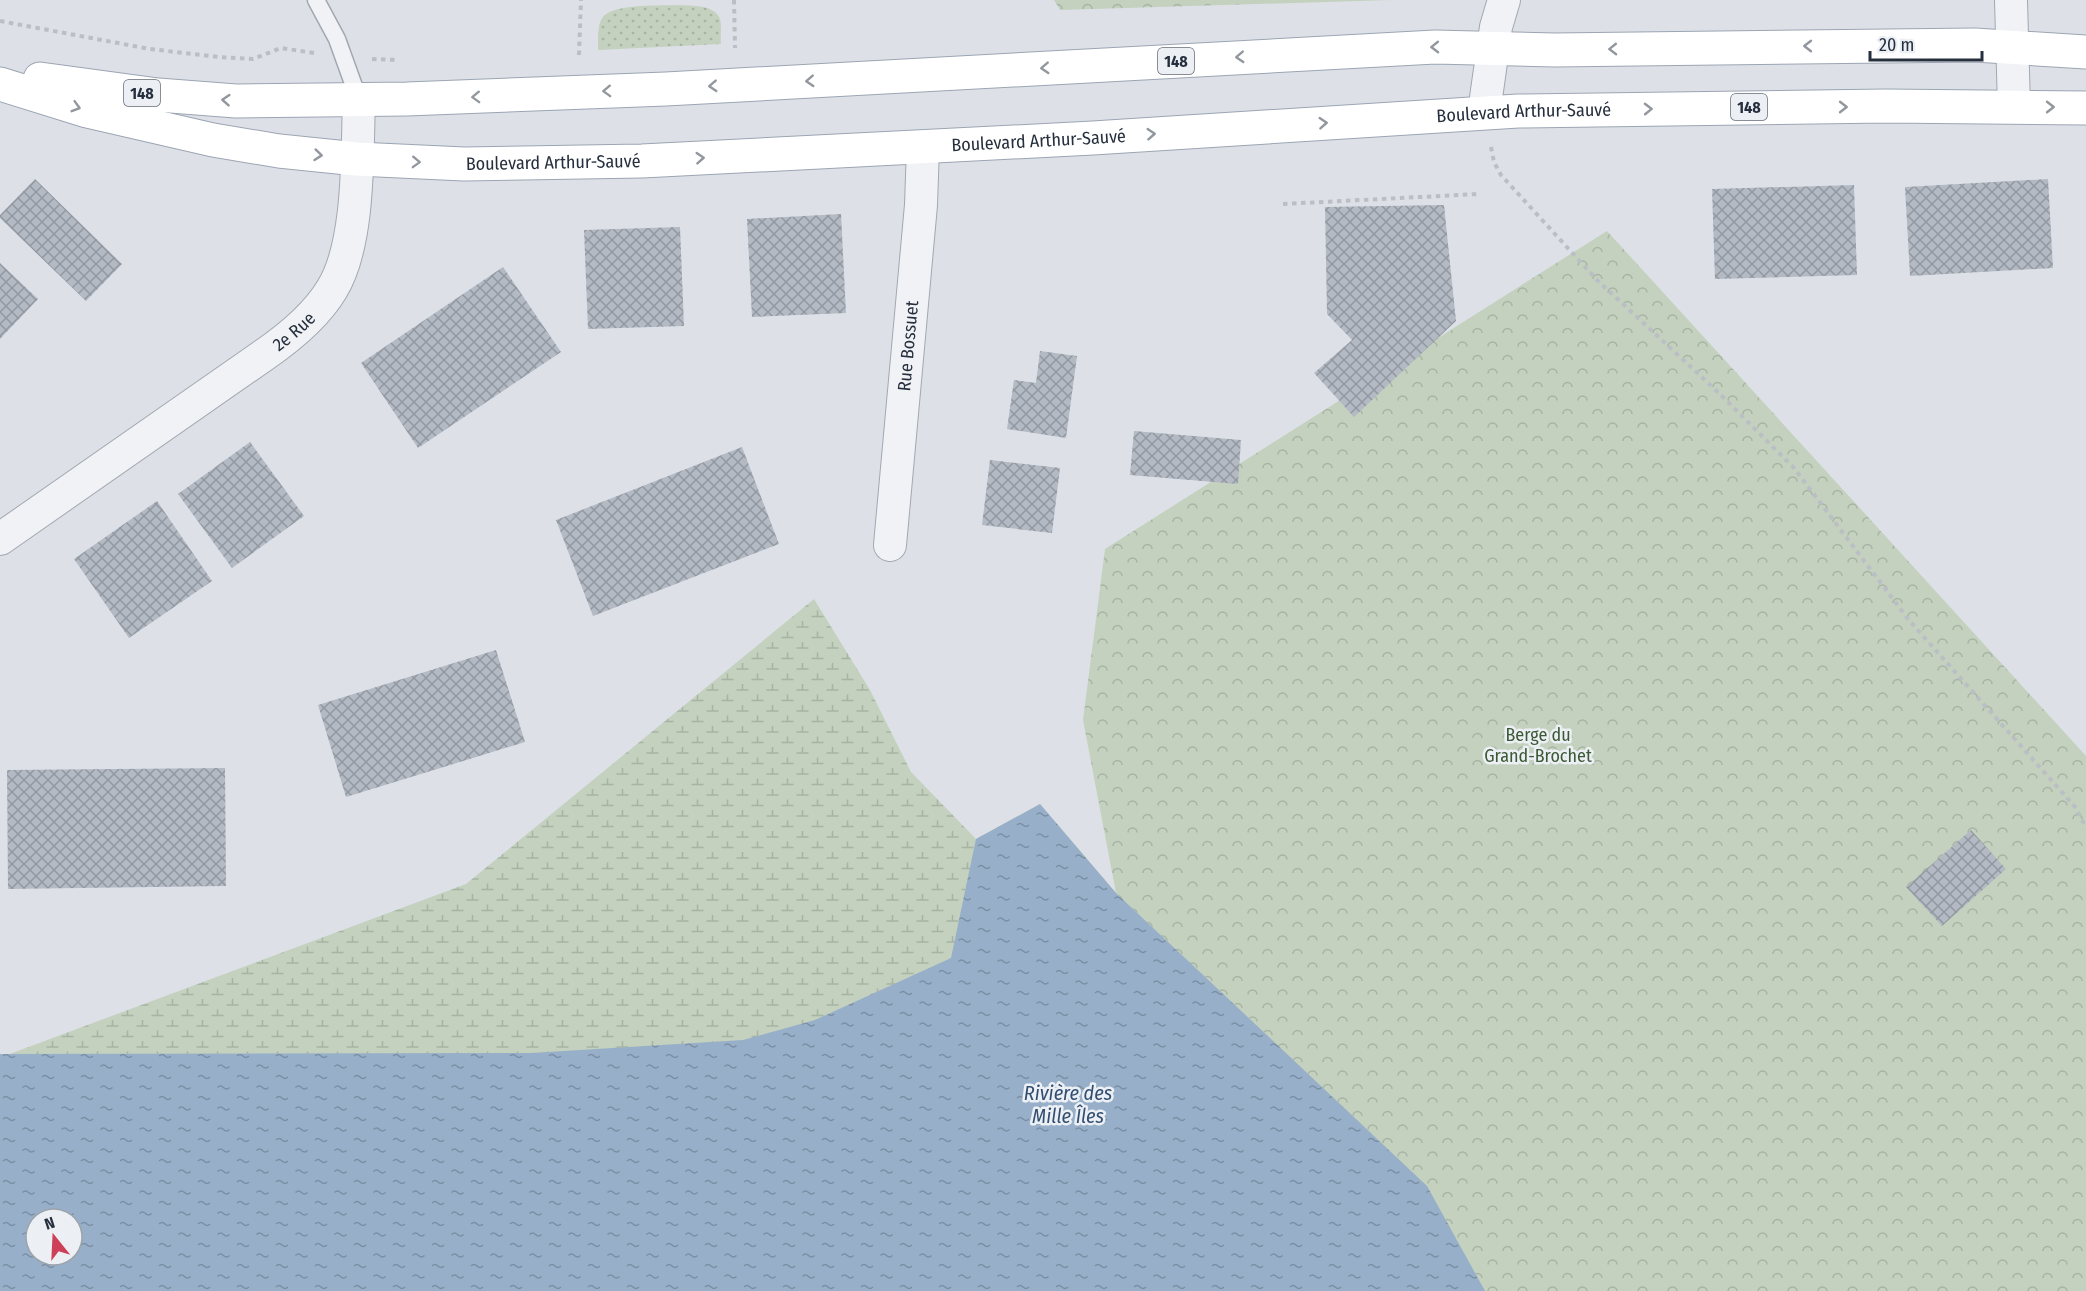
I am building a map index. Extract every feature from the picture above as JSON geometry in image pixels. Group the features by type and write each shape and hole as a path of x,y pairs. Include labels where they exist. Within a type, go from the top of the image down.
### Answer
{"main road":[{"name":"148","path":"0,73 179,97 236,101 359,100 666,89 1435,47 1555,50 1975,45 2086,52"},
{"name":"Boulevard Arthur-Sauvé","path":"0,84 87,111 213,140 279,151 357,159 464,164 642,161 923,147 1484,112 1745,107 2086,108"}],"street":[{"path":"1484,112 1496,27 1504,0"},
{"path":"2011,0 2014,107"},
{"name":"2e Rue","path":"0,539 264,356 321,306 333,288 346,256 353,220 359,100"},
{"name":"Rue Bossuet","path":"890,545 921,205 923,147"}],"lane":[{"name":"2e Rue","path":"316,0 337,39 359,100"}],"path":[{"path":"579,55 581,0"},
{"path":"734,0 735,48"},
{"path":"0,21 150,49 219,57 253,59 278,48 289,50"},
{"path":"1512,186 1597,280 1720,394 1794,468 1908,619 2076,808 2086,828"},
{"path":"1283,204 1479,194"}],"green space":[{"path":"1054,0 1391,0 1060,10"},
{"path":"700,6 717,14 721,22 721,44 598,50 599,25 608,13 625,8"},
{"name":"Berge du Grand-Brochet","path":"1607,231 2086,756 2086,1291 1485,1291 1427,1186 1116,893 1083,720 1105,549"},
{"name":"Rivière des Mille Îles","path":"814,599 870,690 911,772 976,839 1040,804 1116,893 1175,948 1748,1291 277,1291 7,1055 466,884"}],"water":[{"name":"Rivière des Mille Îles","path":"1040,804 1116,893 1427,1186 1485,1291 0,1291 0,1054 531,1053 743,1040 815,1020 951,958 976,839"}],"building":[{"path":"35,179 122,264 86,301 0,218 0,215"},
{"path":"2048,179 2053,268 1910,276 1905,187"},
{"path":"1854,185 1857,275 1715,279 1712,189"},
{"path":"1444,205 1456,321 1354,417 1314,373 1352,340 1327,314 1325,207"},
{"path":"841,214 846,313 752,317 747,219"},
{"path":"680,227 684,326 588,329 584,230"},
{"path":"0,263 38,299 0,339"},
{"path":"503,267 561,352 418,448 361,363"},
{"path":"1040,351 1077,356 1066,438 1007,429 1014,380 1036,383"},
{"path":"1134,431 1241,440 1238,484 1130,475"},
{"path":"250,442 304,516 232,568 178,494"},
{"path":"742,447 779,544 593,616 556,520"},
{"path":"990,460 1060,468 1052,533 982,525"},
{"path":"157,501 212,581 129,638 74,559"},
{"path":"496,650 525,742 346,797 318,705"},
{"path":"225,768 226,886 8,889 7,770"},
{"path":"1971,830 2006,869 1942,926 1906,887"}]}
